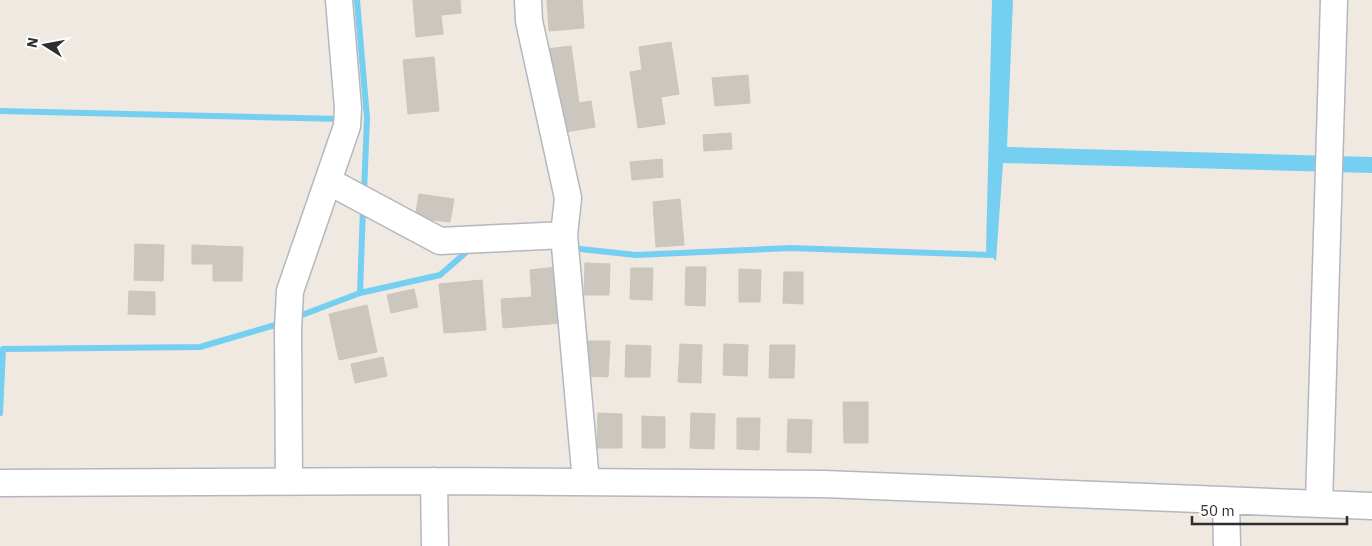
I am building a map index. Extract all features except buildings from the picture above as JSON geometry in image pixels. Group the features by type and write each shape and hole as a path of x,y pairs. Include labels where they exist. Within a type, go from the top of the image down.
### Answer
{"street":[{"path":"289,481 288,329 290,291 347,126 348,108 339,0"},
{"path":"528,0 529,21 568,198 566,247 586,482"},
{"path":"1319,504 1334,0"},
{"path":"328,182 440,240 566,247"},
{"path":"0,483 434,481 824,484 1226,502 1372,506"},
{"path":"434,481 435,546"},
{"path":"1226,502 1227,546"}],"water":[{"path":"992,0 1013,0 1007,147 1372,157 1372,173 1003,163 996,261 986,251"}],"waterway":[{"path":"357,0 367,118 364,193"},
{"path":"0,111 341,119"},
{"path":"363,208 360,293 440,275 471,248"},
{"path":"571,248 636,255 791,248 991,255 992,248"},
{"path":"294,318 360,293"},
{"path":"0,413 3,349 200,347 282,323"}]}
